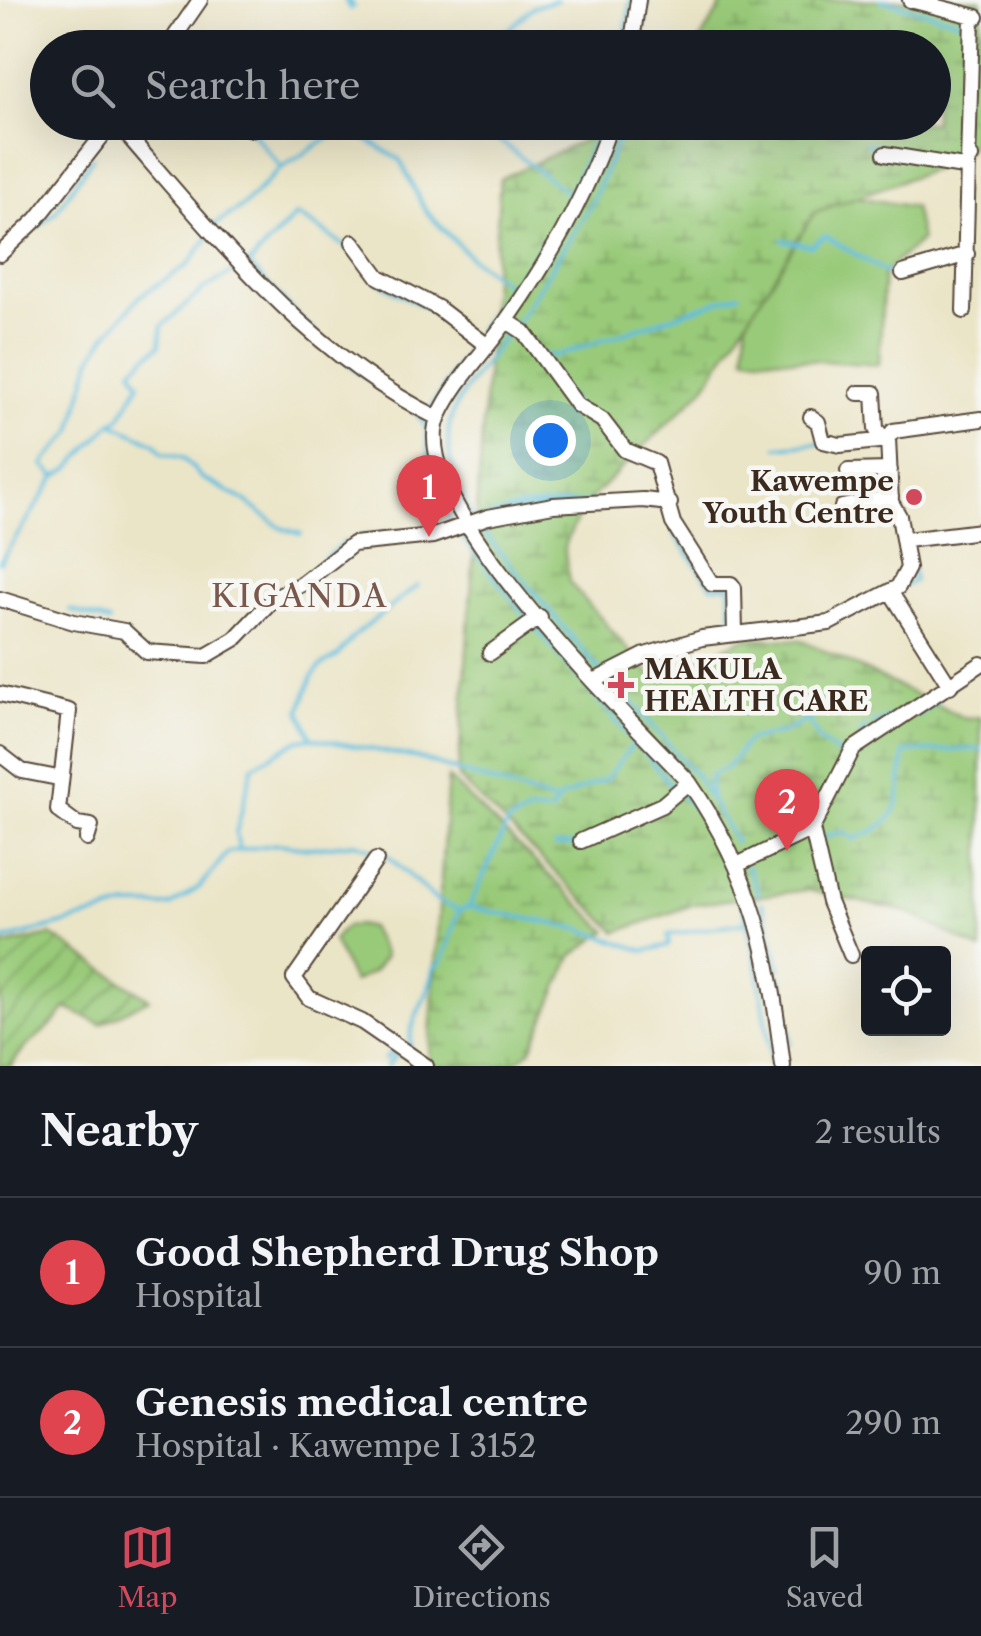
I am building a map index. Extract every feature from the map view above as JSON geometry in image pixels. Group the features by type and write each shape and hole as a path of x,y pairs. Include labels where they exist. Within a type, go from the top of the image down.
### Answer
{"street":[{"path":"179,30 200,0"},
{"path":"634,30 638,0"},
{"path":"910,0 976,17 964,312"},
{"path":"0,254 37,219 101,140"},
{"path":"132,140 310,332 386,392 438,418"},
{"path":"605,140 586,190 507,321 486,344 438,418 438,459 452,502 466,526 540,617 688,782 739,864 760,923 783,1066"},
{"path":"885,154 963,167 971,156"},
{"path":"354,242 373,273 438,308 486,344"},
{"path":"903,273 966,254"},
{"path":"507,321 524,332 578,405 602,420 625,450 650,457 662,475 673,523 712,584 731,584 734,588 735,632"},
{"path":"596,680 644,655 735,632 828,623 890,591 906,577 906,540 891,498 886,440 876,429 874,393 858,394"},
{"path":"811,417 818,422 823,441 835,445 886,440 893,431 981,419"},
{"path":"848,471 890,470"},
{"path":"842,507 891,498"},
{"path":"0,599 74,622 124,631 147,652 206,656 235,639 273,599 302,584 341,550 553,505 644,500 670,503"},
{"path":"906,540 981,531"},
{"path":"890,591 950,686"},
{"path":"490,653 540,617"},
{"path":"739,864 812,830 853,749 981,664"},
{"path":"0,694 70,711 58,778 58,810 72,821 91,826 87,840"},
{"path":"0,754 22,771 58,778"},
{"path":"580,842 662,806 688,782"},
{"path":"812,830 830,902 851,955"},
{"path":"376,860 294,978 309,998 362,1022 426,1066"}],"green space":[{"path":"725,0 981,0 981,136 956,161 815,212 704,388 584,505 564,546 569,582 656,681 745,638 802,640 966,719 981,717 981,950 907,912 807,890 695,904 617,932 458,778 500,179 584,140 951,140 951,30 706,30"},
{"path":"780,183 914,207 921,240 884,272 879,365 745,356 751,236"},
{"path":"448,778 607,931 572,956 530,1051 510,1066 428,1066"},
{"path":"345,927 370,927 385,956 373,972 353,982 333,940"},
{"path":"51,935 149,999 101,1024 66,1008 11,1066 0,1066 0,946"}],"waterway":[{"path":"345,0 350,9"},
{"path":"350,0 354,7"},
{"path":"508,30 533,7 557,0"},
{"path":"626,30 631,0"},
{"path":"643,30 648,0"},
{"path":"881,0 967,23"},
{"path":"960,5 981,11"},
{"path":"259,140 280,166"},
{"path":"214,225 243,206 281,168 325,140"},
{"path":"367,140 400,160 425,210 472,259 515,290"},
{"path":"498,140 570,195"},
{"path":"477,332 554,228 594,140"},
{"path":"517,322 591,205 618,140"},
{"path":"867,144 887,148"},
{"path":"38,227 55,213 93,157"},
{"path":"296,215 360,258 380,282 452,323 471,344 430,410 403,399 354,368 309,328 249,264 296,215"},
{"path":"782,240 811,246 825,236 885,272 900,274"},
{"path":"56,477 43,464 72,432 91,360 105,337 140,296 188,265 209,237"},
{"path":"111,423 119,419 140,383 132,369 160,345 162,326 204,289 240,268"},
{"path":"547,354 556,356 739,294"},
{"path":"510,329 530,344 572,403 608,434 617,448 650,458 661,477 662,498 520,507 474,522 451,460 451,418 472,380 510,329"},
{"path":"417,414 426,426 432,483 452,525"},
{"path":"0,562 56,476 69,469 111,423 155,443 162,453 183,458 202,478 244,500 281,528 301,534"},
{"path":"777,447 821,443"},
{"path":"596,505 667,505 675,534 712,586 730,585 732,626 676,640 601,672 479,527 518,512 596,505"},
{"path":"364,536 409,532"},
{"path":"459,533 528,619"},
{"path":"322,561 345,542"},
{"path":"905,585 914,581 913,570"},
{"path":"239,849 236,833 253,766 299,740 312,738 300,711 312,677 322,665 338,656 353,637 417,586"},
{"path":"70,610 109,622"},
{"path":"534,626 675,789"},
{"path":"612,679 697,777 736,842"},
{"path":"917,715 937,701"},
{"path":"710,795 710,775 728,767 748,740 784,732 826,710"},
{"path":"872,724 890,717"},
{"path":"808,720 820,741 842,756"},
{"path":"860,735 865,728"},
{"path":"312,738 418,758 557,803"},
{"path":"410,1051 412,1027 433,969 442,961 459,910 469,907 508,823 529,812 551,812 560,798 606,779 636,741"},
{"path":"819,837 845,832 853,839 882,826 896,808 904,752 981,749"},
{"path":"681,796 703,818 735,883 756,961 772,1066"},
{"path":"0,941 128,906 170,906 201,886 228,852 277,844 310,848 356,843 387,855 437,901 459,910"},
{"path":"555,846 580,844"},
{"path":"747,866 759,894"},
{"path":"762,903 780,969"},
{"path":"469,907 580,929 645,951 669,945 668,935 747,922"},
{"path":"782,978 786,1006"},
{"path":"787,1016 788,1028"},
{"path":"789,1030 790,1043"},
{"path":"385,1059 395,1048"},
{"path":"387,1066 399,1051"}],"place":[{"name":"Kawempe Youth Centre","path":"914,497"},
{"name":"Good Shepherd Drug Shop","path":"429,537"},
{"name":"MAKULA HEALTH CARE","path":"621,685"},
{"name":"Genesis medical centre","path":"787,851"}],"district":[{"name":"KIGANDA","path":"300,595"}]}
